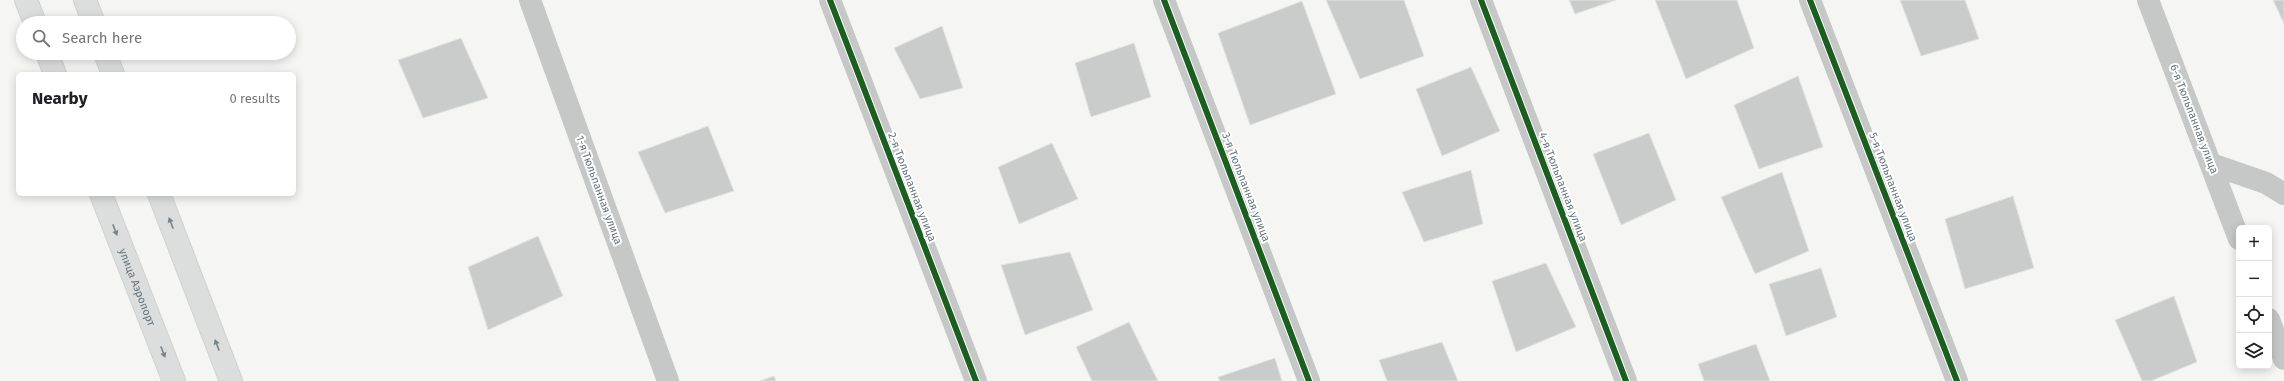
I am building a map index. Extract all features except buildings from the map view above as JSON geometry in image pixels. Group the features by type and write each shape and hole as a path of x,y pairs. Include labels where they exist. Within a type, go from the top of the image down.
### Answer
{"main road":[{"path":"26,0 32,16"},
{"path":"85,0 91,16"},
{"path":"49,60 54,72"},
{"path":"108,60 112,72"},
{"name":"улица Аэропорт","path":"102,196 174,381"},
{"path":"160,196 231,381"}],"street":[{"name":"1-я Тюльпанная улица","path":"530,0 668,381"},
{"name":"2-я Тюльпанная улица","path":"830,0 976,381"},
{"name":"3-я Тюльпанная улица","path":"1164,0 1309,381"},
{"name":"4-я Тюльпанная улица","path":"1481,0 1626,381"},
{"name":"5-я Тюльпанная улица","path":"1810,0 1957,381"},
{"name":"6-я Тюльпанная улица","path":"2148,0 2236,231"},
{"path":"2211,164 2266,183 2284,194"},
{"path":"2272,327 2284,359"}],"cycle path":[{"path":"830,0 976,381"},
{"path":"1164,0 1309,381"},
{"path":"1481,0 1626,381"},
{"path":"1810,0 1957,381"}]}
